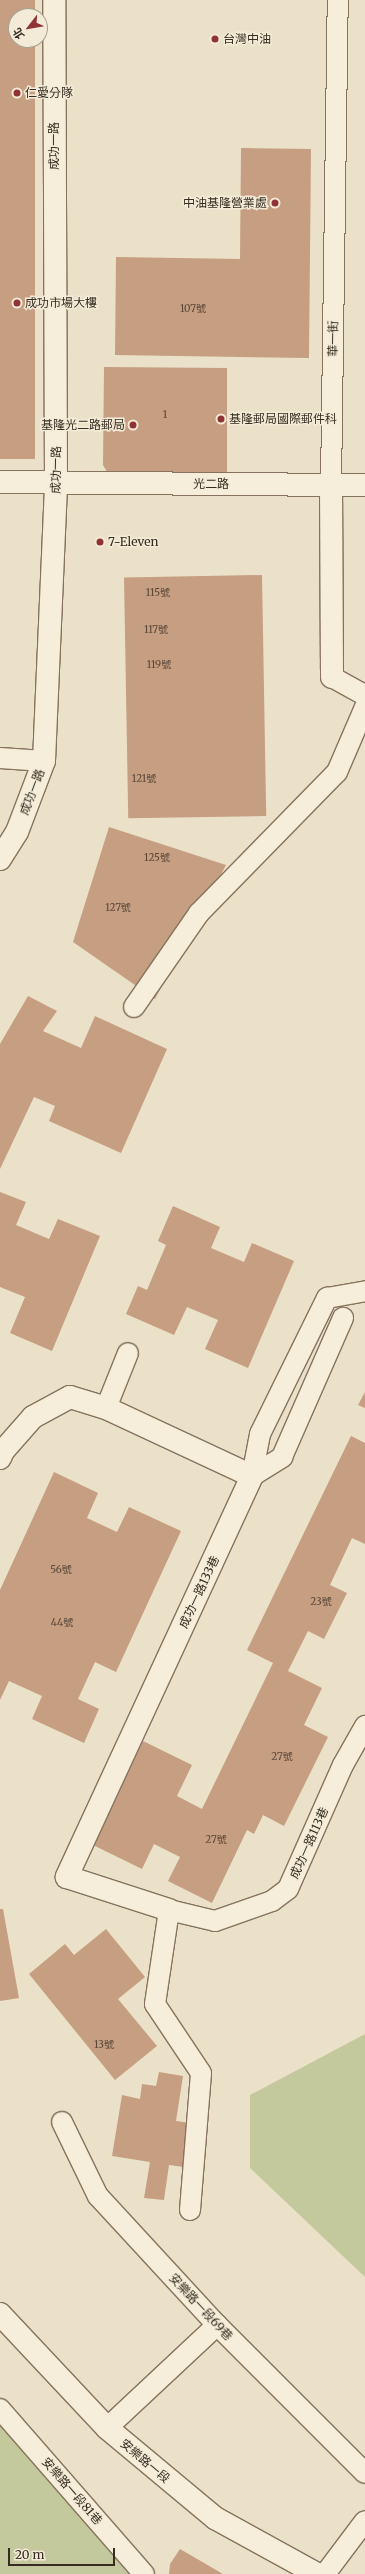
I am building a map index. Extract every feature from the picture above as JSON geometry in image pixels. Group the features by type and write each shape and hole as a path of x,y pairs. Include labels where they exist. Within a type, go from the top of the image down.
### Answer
{"street":[{"name":"成功一路","path":"0,858 17,832 44,760 56,482 54,0"},
{"name":"光二路","path":"0,482 365,485"},
{"name":"華一街","path":"331,484 332,678"},
{"path":"0,1458 3,1451 33,1417 70,1397 106,1408 252,1476"},
{"name":"成功一路133巷","path":"169,1910 67,1877 252,1476"},
{"name":"安樂路一段","path":"0,2314 107,2428 215,2518 317,2574"}],"lane":[{"name":"華一街","path":"331,484 338,0"},
{"path":"332,678 365,695"},
{"path":"134,1007 199,913 337,772 365,707"},
{"path":"0,758 44,760"},
{"path":"252,1476 260,1434 327,1298 365,1291"},
{"path":"252,1476 282,1457 343,1318"},
{"path":"106,1408 128,1353"},
{"name":"成功一路113巷","path":"169,1910 215,1921 272,1901 288,1889 343,1765 365,1726"},
{"path":"169,1910 155,2004 201,2074 190,2210"},
{"name":"安樂路一段69巷","path":"62,2122 98,2196 216,2325 365,2473"},
{"path":"107,2428 216,2325"},
{"name":"安樂路一段81巷","path":"0,2409 144,2574"},
{"path":"325,2574 365,2522"}],"green space":[{"path":"365,2034 365,2277 250,2168 250,2095"},
{"path":"0,2409 144,2574 0,2574"}],"building":[{"name":"成功市場大樓","path":"0,0 35,0 35,8 8,8 8,48 35,48 35,459 0,459"},
{"name":"中油基隆營業處","path":"241,148 311,149 309,358 115,355 116,257 240,259"},
{"path":"104,367 227,368 227,476 107,472 103,465"},
{"path":"262,575 266,816 128,818 124,577"},
{"path":"109,827 226,865 155,999 73,942"},
{"path":"28,996 57,1011 43,1031 81,1048 95,1016 167,1049 121,1153 49,1121 55,1106 34,1097 0,1169 0,1044"},
{"path":"0,1192 26,1202 16,1225 49,1239 58,1219 100,1236 52,1351 10,1333 25,1297 0,1287"},
{"path":"173,1206 220,1227 211,1248 244,1262 252,1243 294,1261 248,1368 205,1349 218,1320 187,1307 174,1335 126,1314 138,1286 147,1290 166,1245 158,1241"},
{"path":"365,1392 365,1408 358,1405"},
{"path":"351,1436 365,1443 365,1544 352,1538 330,1585 347,1593 324,1639 308,1631 288,1671 322,1688 304,1725 328,1737 284,1826 263,1815 254,1834 247,1830 212,1903 168,1881 180,1857 154,1844 142,1869 93,1845 143,1741 192,1765 177,1796 202,1809 273,1663 247,1650"},
{"path":"54,1472 98,1493 87,1518 117,1532 129,1507 181,1531 116,1672 95,1662 78,1699 99,1709 84,1743 32,1719 42,1696 9,1681 0,1700 0,1590"},
{"path":"0,1909 3,1909 19,1998 0,2001"},
{"path":"106,1929 145,1977 118,1999 157,2046 115,2080 29,1974 65,1944 74,1955"},
{"path":"159,2072 183,2076 176,2121 191,2123 184,2167 169,2165 164,2200 144,2198 150,2162 112,2156 122,2095 140,2099 142,2084 156,2086"},
{"path":"180,2549 223,2574 169,2574 170,2564"}],"place":[{"name":"台灣中油","path":"215,39"},
{"name":"仁愛分隊","path":"17,93"},
{"name":"中油基隆營業處","path":"275,203"},
{"name":"成功市場大樓","path":"17,303"},
{"name":"基隆郵局國際郵件科","path":"221,419"},
{"name":"基隆光二路郵局","path":"133,425"},
{"name":"7-Eleven","path":"100,542"}]}
